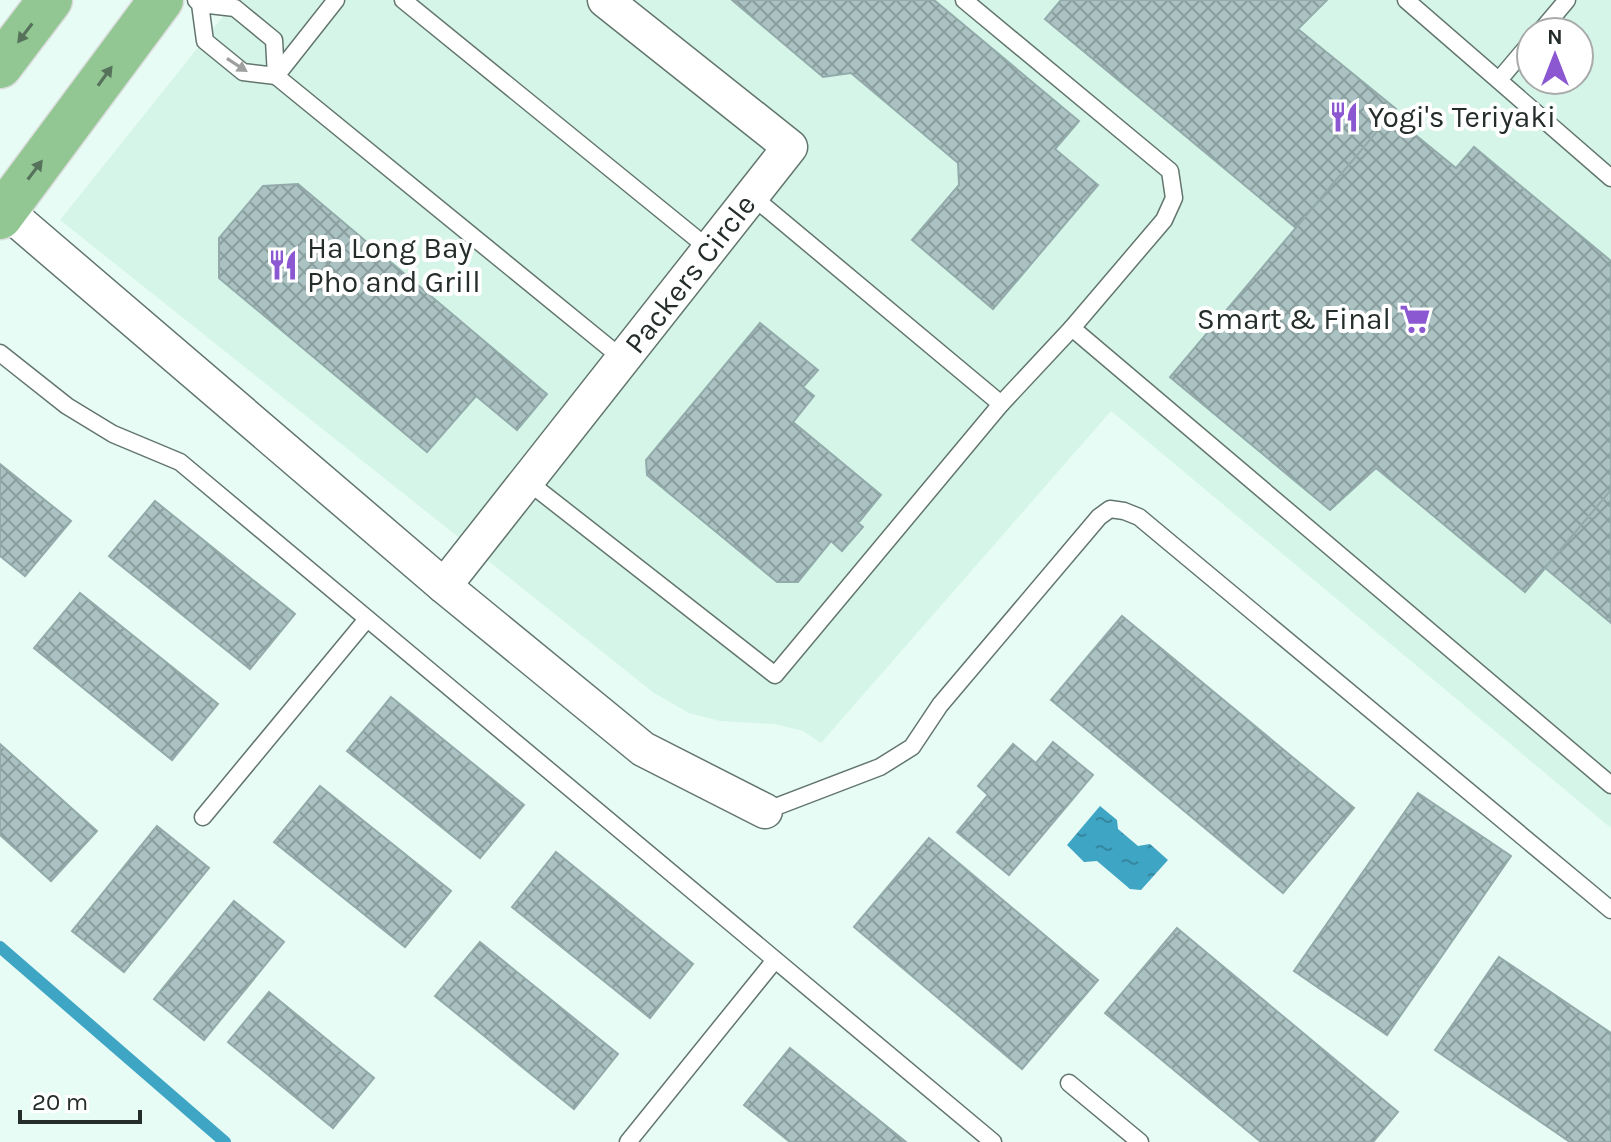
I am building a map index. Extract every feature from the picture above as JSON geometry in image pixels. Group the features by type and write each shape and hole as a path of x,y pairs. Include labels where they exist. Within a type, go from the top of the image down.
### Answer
{"main road":[{"path":"0,66 50,0"},
{"path":"3,214 186,1"}],"street":[{"name":"Packers Circle","path":"444,586 790,147 605,0"},
{"path":"3,214 444,586 643,749 765,811"}],"lane":[{"path":"276,76 336,0"},
{"path":"403,0 708,248"},
{"path":"527,481 775,675 1001,404 1072,328 1164,220 1174,198 1170,171 964,0"},
{"path":"1406,0 1611,178"},
{"path":"1554,16 1567,0"},
{"path":"186,1 235,8 274,40 276,76"},
{"path":"186,1 205,41 243,72 276,76 623,359"},
{"path":"1499,80 1515,61"},
{"path":"752,196 1001,404"},
{"path":"1072,328 1611,785"},
{"path":"0,353 67,406 113,434 180,462 993,1142"},
{"path":"765,811 880,767 912,747 940,705 1099,517 1110,509 1139,517 1611,910"},
{"path":"203,817 367,619"},
{"path":"628,1142 775,960"},
{"path":"1069,1083 1140,1142"}],"shaded area":[{"path":"236,0 1611,0 1611,828 1111,411 821,743 803,731 775,724 720,721 689,713 654,693 60,220"}],"water":[{"path":"1100,806 1117,820 1118,829 1138,846 1150,844 1168,860 1141,890 1130,889 1097,861 1084,862 1067,845"}],"building":[{"path":"732,0 934,0 1079,121 1055,149 1098,185 993,309 912,240 959,185 958,163 851,73 823,77"},
{"path":"1061,0 1327,0 1298,29 1396,109 1296,228 1045,19"},
{"name":"Smart & Final","path":"1391,115 1456,168 1474,147 1611,261 1611,490 1525,592 1376,468 1330,510 1170,377"},
{"path":"298,184 547,394 517,430 476,396 427,452 219,278 219,238 263,186"},
{"path":"760,323 818,370 803,387 814,396 793,422 881,495 858,523 863,527 842,551 831,541 798,582 777,582 647,475 646,460"},
{"path":"0,464 71,521 25,576 0,556"},
{"path":"1611,490 1611,623 1545,568"},
{"path":"155,501 295,614 250,669 109,556"},
{"path":"80,593 218,704 172,760 34,648"},
{"path":"1122,616 1354,808 1283,893 1051,700"},
{"path":"391,697 524,805 480,858 347,751"},
{"path":"1053,742 1093,775 1009,875 957,832 988,795 978,786 1013,744 1036,763"},
{"path":"0,744 97,831 51,881 0,835"},
{"path":"320,786 451,891 405,947 274,842"},
{"path":"1418,793 1511,856 1387,1035 1294,971"},
{"path":"157,826 209,868 124,972 72,931"},
{"path":"929,838 1098,980 1022,1069 854,927"},
{"path":"556,852 693,964 650,1018 512,907"},
{"path":"234,901 284,942 204,1040 154,999"},
{"path":"1177,928 1398,1112 1373,1142 1261,1142 1105,1013"},
{"path":"480,942 618,1054 574,1109 435,996"},
{"path":"1499,957 1611,1033 1611,1142 1570,1142 1435,1050"},
{"path":"269,992 374,1078 333,1128 228,1042"},
{"path":"790,1048 906,1142 790,1142 744,1105"}],"waterway":[{"path":"0,947 225,1142"}],"place":[{"name":"Yogi's Teriyaki","path":"1344,117"},
{"name":"Ha Long Bay Pho and Grill","path":"283,265"},
{"name":"Smart & Final","path":"1415,319"}]}
